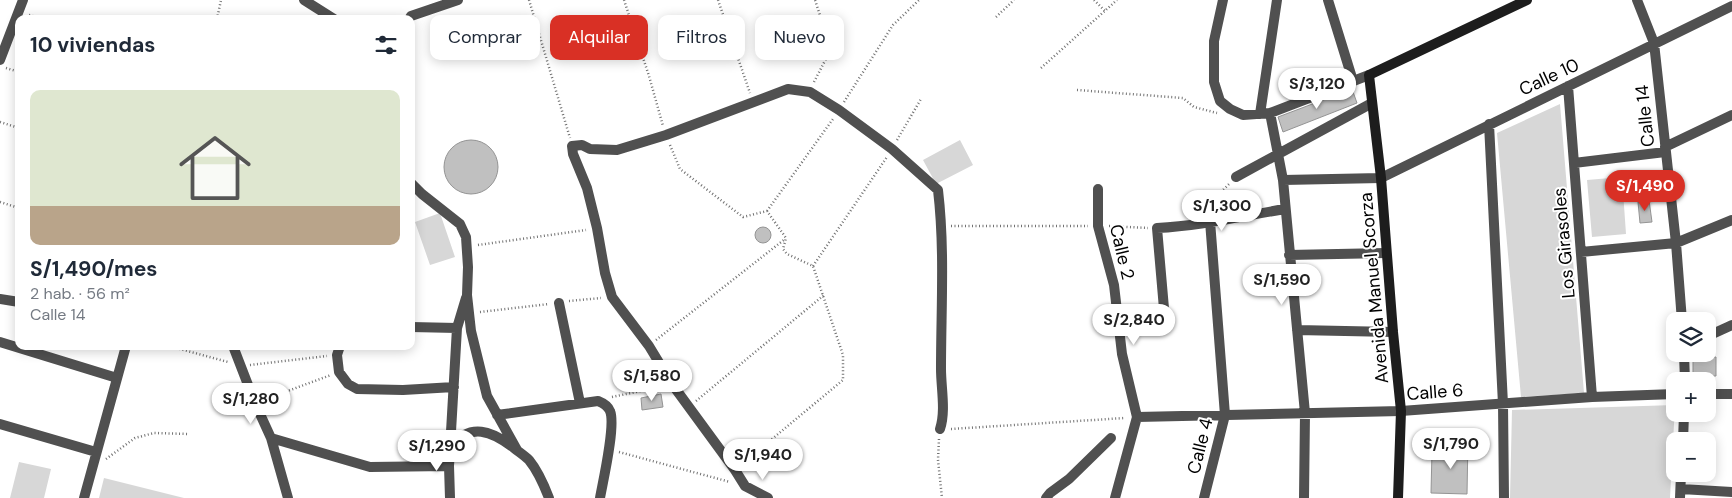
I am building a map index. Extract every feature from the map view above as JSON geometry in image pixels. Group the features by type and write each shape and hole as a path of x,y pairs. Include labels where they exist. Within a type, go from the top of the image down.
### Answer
{"street":[{"path":"17,15 22,0"},
{"path":"304,0 328,15"},
{"path":"414,15 458,0"},
{"path":"1223,0 1214,41 1214,82 1220,101 1230,109 1243,115 1265,113 1369,75 1527,0"},
{"path":"1277,0 1265,113 1278,153 1283,180 1305,413 1304,498"},
{"path":"1328,0 1353,81"},
{"name":"Calle 14","path":"1637,0 1654,43 1676,243 1681,312"},
{"name":"Calle 10","path":"1380,178 1732,6"},
{"path":"0,60 15,20"},
{"name":"Avenida Manuel Scorza","path":"1369,75 1401,411 1398,498"},
{"name":"Los Girasoles","path":"1568,86 1592,397"},
{"path":"768,498 745,486 672,384 649,346 612,296 604,273 597,228 587,188 573,154 572,146 582,145 590,149 617,150 666,135 788,88 810,92 839,110 892,149 938,190 942,226 941,372 943,421 940,429"},
{"path":"1236,177 1372,103"},
{"path":"1574,163 1665,149 1732,115"},
{"path":"1489,124 1503,404 1504,498"},
{"path":"1283,180 1380,178"},
{"path":"415,187 460,224 466,238 467,295 471,331 487,396 517,450"},
{"name":"Calle 2","path":"1098,189 1098,226 1114,285 1122,354 1137,417 1115,498"},
{"path":"1165,320 1157,228 1186,227 1210,221 1285,210"},
{"path":"1581,252 1676,243 1732,220"},
{"name":"Calle 4","path":"1204,498 1225,415 1210,221"},
{"path":"1289,255 1386,253"},
{"path":"450,498 449,466 457,328 467,295"},
{"path":"0,299 15,301"},
{"path":"559,303 580,403"},
{"path":"1716,332 1732,325"},
{"path":"415,327 457,328"},
{"path":"1297,330 1393,332"},
{"path":"0,342 15,347"},
{"path":"26,350 117,378"},
{"path":"84,498 125,350"},
{"path":"234,350 271,438 288,498"},
{"path":"338,351 339,372 348,384 357,388 403,390 454,387"},
{"name":"Calle 6","path":"1137,417 1401,411 1592,397 1666,394"},
{"path":"1716,394 1732,394"},
{"path":"497,415 598,400 609,408 612,418 600,498"},
{"path":"0,424 96,452"},
{"path":"451,447 458,437 469,432 488,432 529,460 545,487 549,498"},
{"path":"271,438 370,467 449,466"},
{"path":"1046,498 1069,479 1111,438"},
{"path":"1300,498 1304,481"},
{"path":"744,498 745,486"},
{"path":"1681,494 1732,492"}],"path":[{"path":"218,15 221,0"},
{"path":"529,0 572,146"},
{"path":"624,0 666,135 680,169 743,217 767,211 786,238"},
{"path":"718,0 752,101"},
{"path":"810,92 831,49 815,0"},
{"path":"996,17 1014,0"},
{"path":"1094,0 1105,11"},
{"path":"1041,68 1117,0"},
{"path":"18,12 29,15"},
{"path":"0,66 15,71"},
{"path":"1077,90 1183,98 1194,107 1219,113"},
{"path":"813,266 892,149 921,99"},
{"path":"0,122 15,127"},
{"path":"1186,227 1236,177"},
{"path":"0,202 15,207"},
{"path":"942,226 1157,228"},
{"path":"466,247 597,228"},
{"path":"735,470 843,380 843,355 813,266 787,254 783,249 786,238"},
{"path":"649,346 786,238"},
{"path":"689,406 824,295"},
{"path":"469,313 612,296"},
{"path":"183,350 240,366 338,351"},
{"path":"255,403 339,372"},
{"path":"598,400 672,384"},
{"path":"942,498 938,460 940,429 1137,417"},
{"path":"103,461 135,438 154,433 189,434"},
{"path":"608,451 618,452 745,486"}],"shaded area":[{"path":"1560,104 1584,393 1521,397 1497,133"},
{"path":"960,140 973,165 936,184 923,160"},
{"path":"1622,177 1626,234 1592,237 1587,180"},
{"path":"440,213 455,257 430,265 415,222"},
{"path":"1666,405 1666,422 1674,422 1674,432 1666,432 1666,482 1671,482 1670,498 1510,498 1512,410"},
{"path":"19,462 51,469 44,498 10,498"},
{"path":"104,478 184,498 99,498"}],"building":[{"path":"1352,89 1357,103 1283,132 1278,117"},
{"path":"466,140 476,140 490,148 496,157 498,167 496,177 490,186 476,194 466,194 456,189 449,182 444,172 444,162 449,152 456,145"},
{"path":"1649,200 1652,222 1640,223 1638,202"},
{"path":"763,227 771,235 763,243 755,235"},
{"path":"1693,362 1716,362 1716,372 1693,372"},
{"path":"661,394 663,407 642,410 641,398"},
{"path":"1454,439 1468,439 1467,494 1431,493 1432,451 1453,452"}]}
